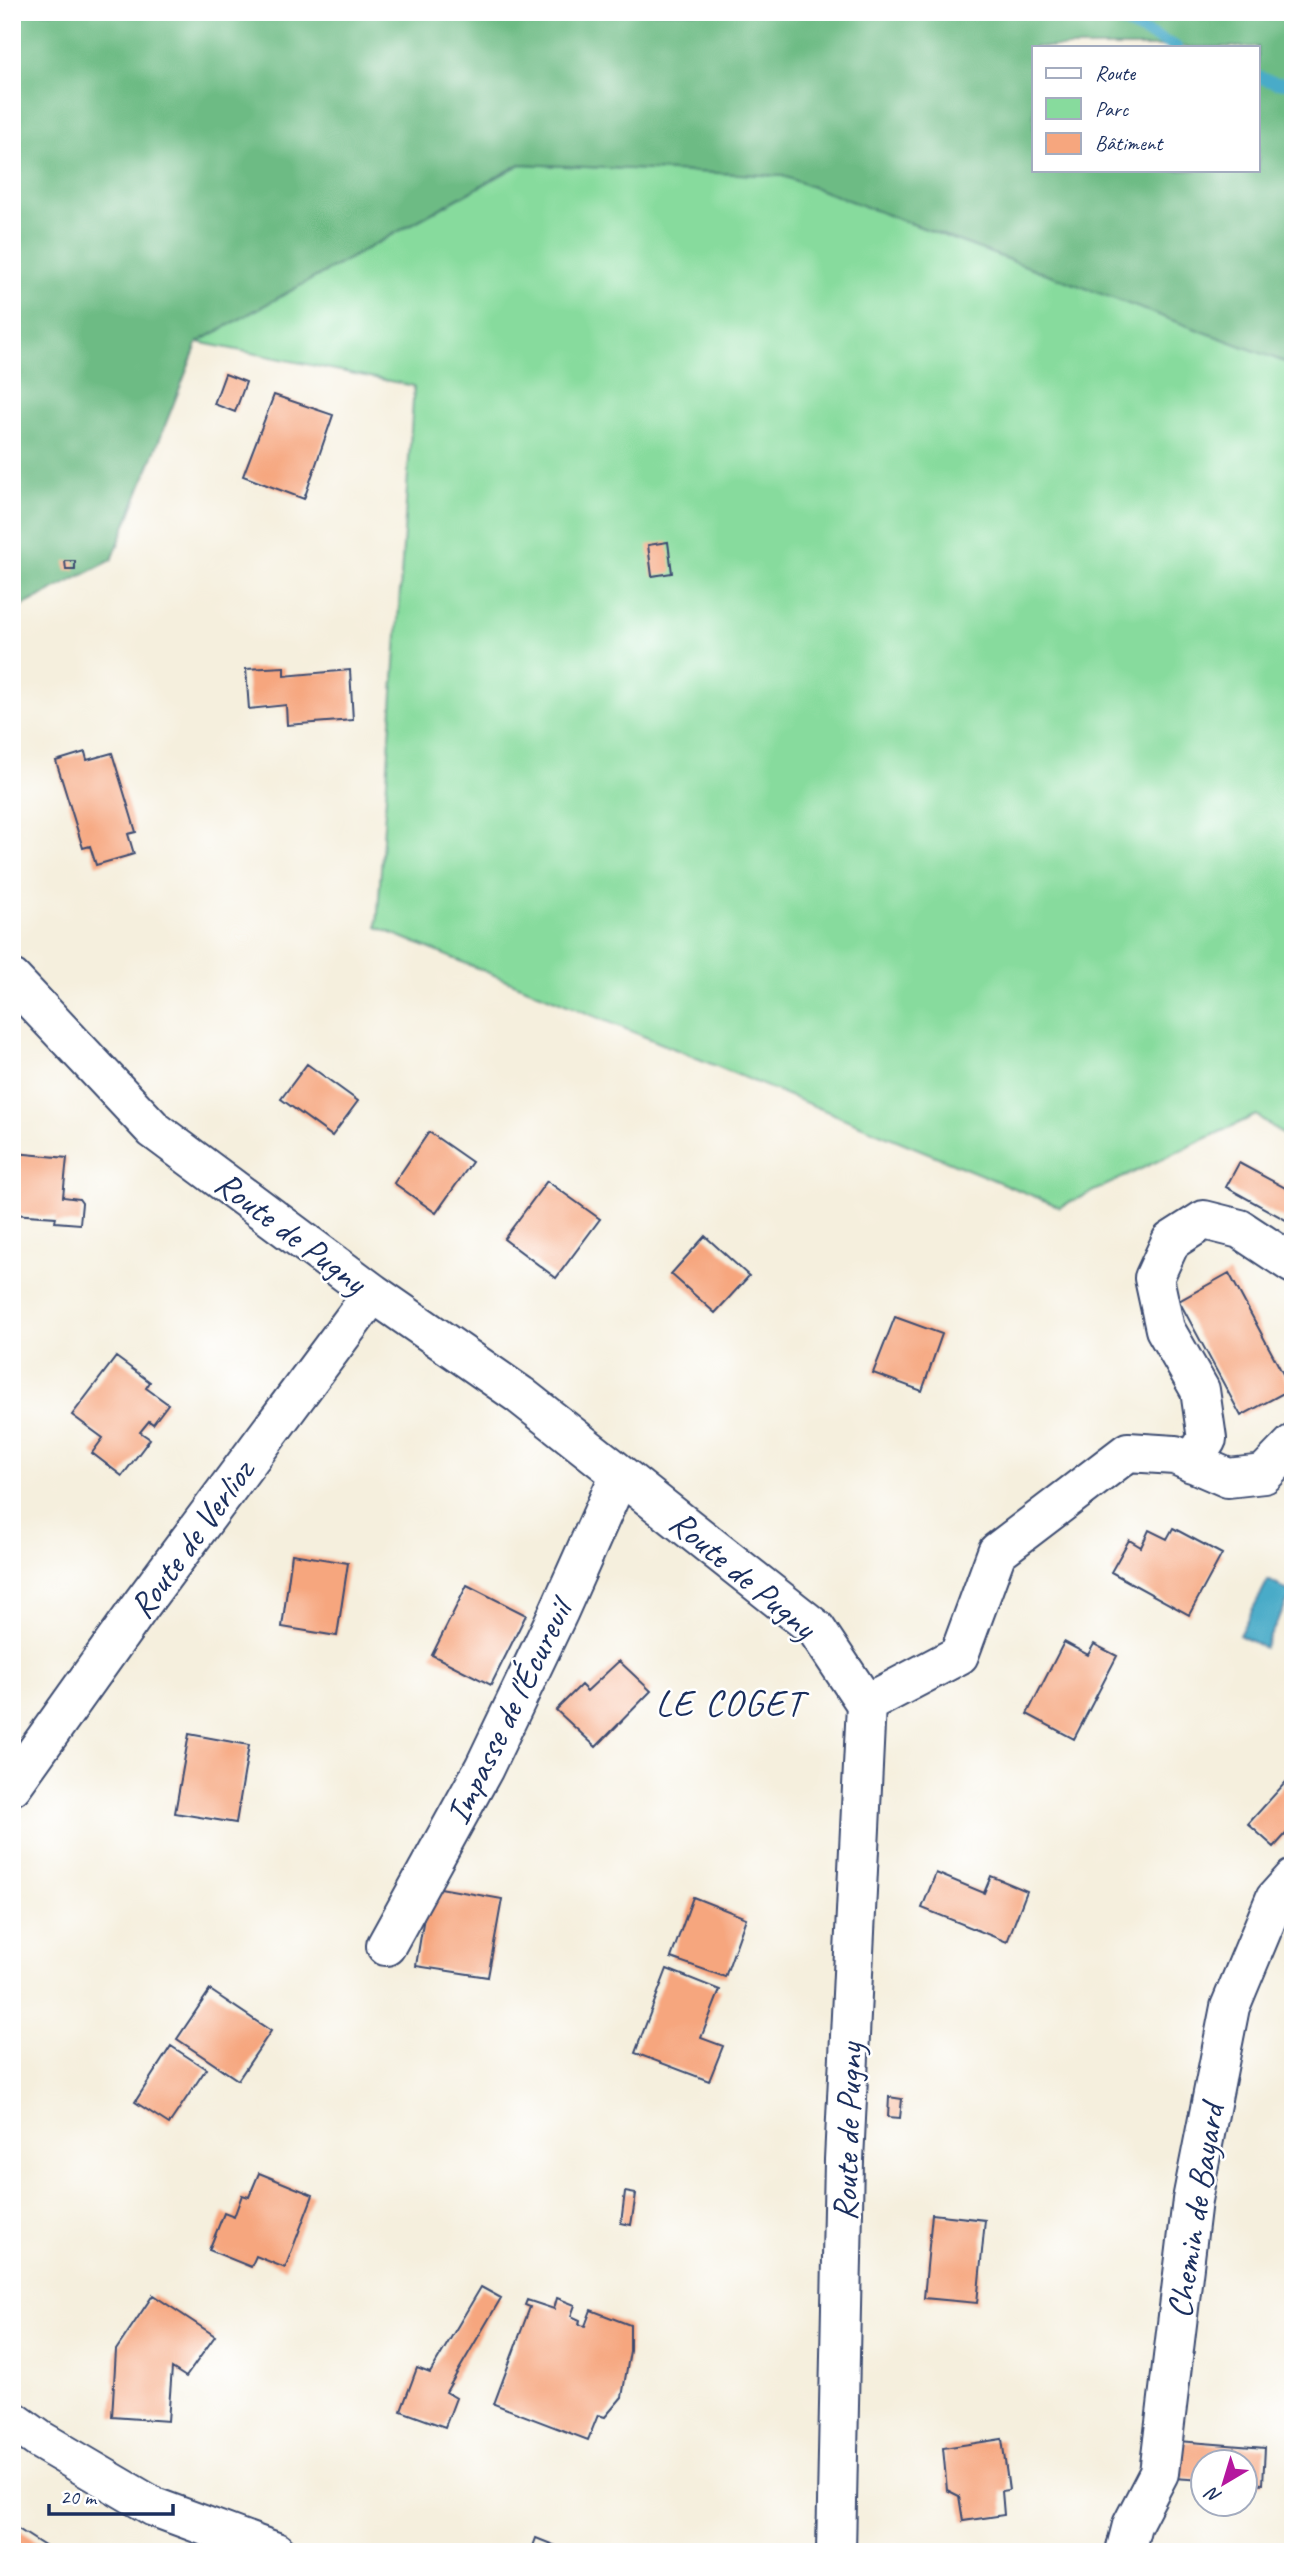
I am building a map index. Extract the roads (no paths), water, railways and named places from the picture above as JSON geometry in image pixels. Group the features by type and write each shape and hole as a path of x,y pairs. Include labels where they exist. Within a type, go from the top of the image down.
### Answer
{"street":[{"name":"Route de Pugny","path":"12,979 154,1130 373,1293 520,1395 816,1629 866,1704 844,2160 836,2552"},
{"path":"1192,1463 1207,1439 1200,1391 1166,1329 1154,1278 1171,1241 1204,1220 1240,1229 1293,1264"},
{"name":"Route de Verlioz","path":"12,1786 141,1605 373,1293"},
{"path":"866,1704 959,1655 997,1552 1128,1452 1175,1455 1228,1478 1264,1474 1293,1444"},
{"name":"Impasse de l'Écureuil","path":"386,1946 484,1768 559,1611 620,1474"},
{"name":"Chemin de Bayard","path":"1125,2552 1132,2525 1159,2473 1192,2200 1230,2007 1275,1899 1293,1879"},
{"path":"12,2420 40,2440 154,2507 275,2552"}],"water":[{"path":"1268,1580 1292,1593 1264,1648 1239,1635"}],"waterway":[{"path":"1102,12 1174,46"},
{"path":"1260,78 1276,83 1293,83"}],"district":[{"name":"LE COGET","path":"730,1702"}]}
